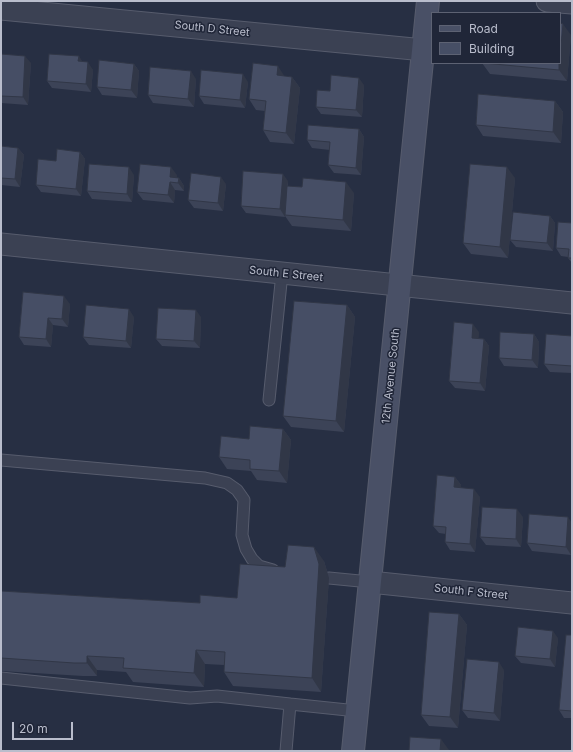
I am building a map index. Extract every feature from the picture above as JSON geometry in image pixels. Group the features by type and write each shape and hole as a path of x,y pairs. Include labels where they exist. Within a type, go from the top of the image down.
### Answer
{"street":[{"name":"12th Avenue South","path":"353,751 428,1"},
{"path":"547,1 572,3"},
{"name":"South D Street","path":"1,8 424,50"},
{"name":"South E Street","path":"1,244 572,303"},
{"name":"South F Street","path":"370,582 572,603"}],"lane":[{"path":"269,400 282,273"},
{"path":"1,460 205,478 227,484 236,490 244,500 242,535 246,549 252,559 259,566 282,572"},
{"path":"329,578 370,582"},
{"path":"1,678 182,697 217,696 357,711"},
{"path":"286,751 290,704"}],"building":[{"path":"561,23 563,24 561,46"},
{"path":"1,54 25,56 23,97 1,96"},
{"path":"49,54 79,56 78,61 88,62 86,84 47,81"},
{"path":"99,60 134,64 131,90 97,87"},
{"path":"253,63 278,66 277,75 292,77 286,133 263,130 266,101 249,99"},
{"path":"494,64 559,64 559,70"},
{"path":"150,67 191,71 188,99 148,95"},
{"path":"201,70 243,74 240,100 199,96"},
{"path":"331,75 359,78 356,110 316,107 317,90 330,91"},
{"path":"478,94 555,101 553,132 476,125"},
{"path":"308,125 359,129 356,168 328,165 330,142 307,140"},
{"path":"1,146 18,148 15,179 1,178"},
{"path":"57,149 80,152 76,189 36,185 38,159 56,161"},
{"path":"89,164 129,167 127,194 87,191"},
{"path":"140,164 171,167 170,177 179,178 178,183 170,182 168,195 137,192"},
{"path":"470,164 507,167 500,247 463,243"},
{"path":"243,171 283,174 280,209 241,206"},
{"path":"191,173 221,177 218,203 188,200"},
{"path":"303,178 346,182 343,220 285,215 287,186 302,187"},
{"path":"513,212 550,216 547,243 510,240"},
{"path":"558,222 572,223 572,258 568,258 569,249 556,248"},
{"path":"23,292 64,296 62,319 48,318 46,339 19,337"},
{"path":"294,301 347,305 336,421 283,416"},
{"path":"86,305 129,309 126,341 83,337"},
{"path":"158,308 196,310 194,341 156,339"},
{"path":"454,322 473,324 472,338 484,339 480,383 449,381"},
{"path":"500,332 534,334 532,360 499,358"},
{"path":"546,334 572,336 572,366 544,364"},
{"path":"250,426 283,429 279,471 250,469 250,460 219,457 221,436 249,439"},
{"path":"437,475 455,477 454,487 474,489 470,544 445,542 446,527 433,526"},
{"path":"482,507 517,509 516,539 480,537"},
{"path":"529,514 568,517 566,547 527,543"},
{"path":"288,545 314,547 319,564 312,678 224,672 225,652 196,650 194,673 123,668 124,658 87,656 87,663 74,663 1,658 1,591 200,603 200,595 237,598 240,564 285,567"},
{"path":"429,612 459,614 450,717 421,715"},
{"path":"518,627 553,631 550,659 515,656"},
{"path":"566,635 572,635 572,711 559,710"},
{"path":"467,659 499,662 494,713 462,710"},
{"path":"410,737 441,739 440,751 409,751"}]}
